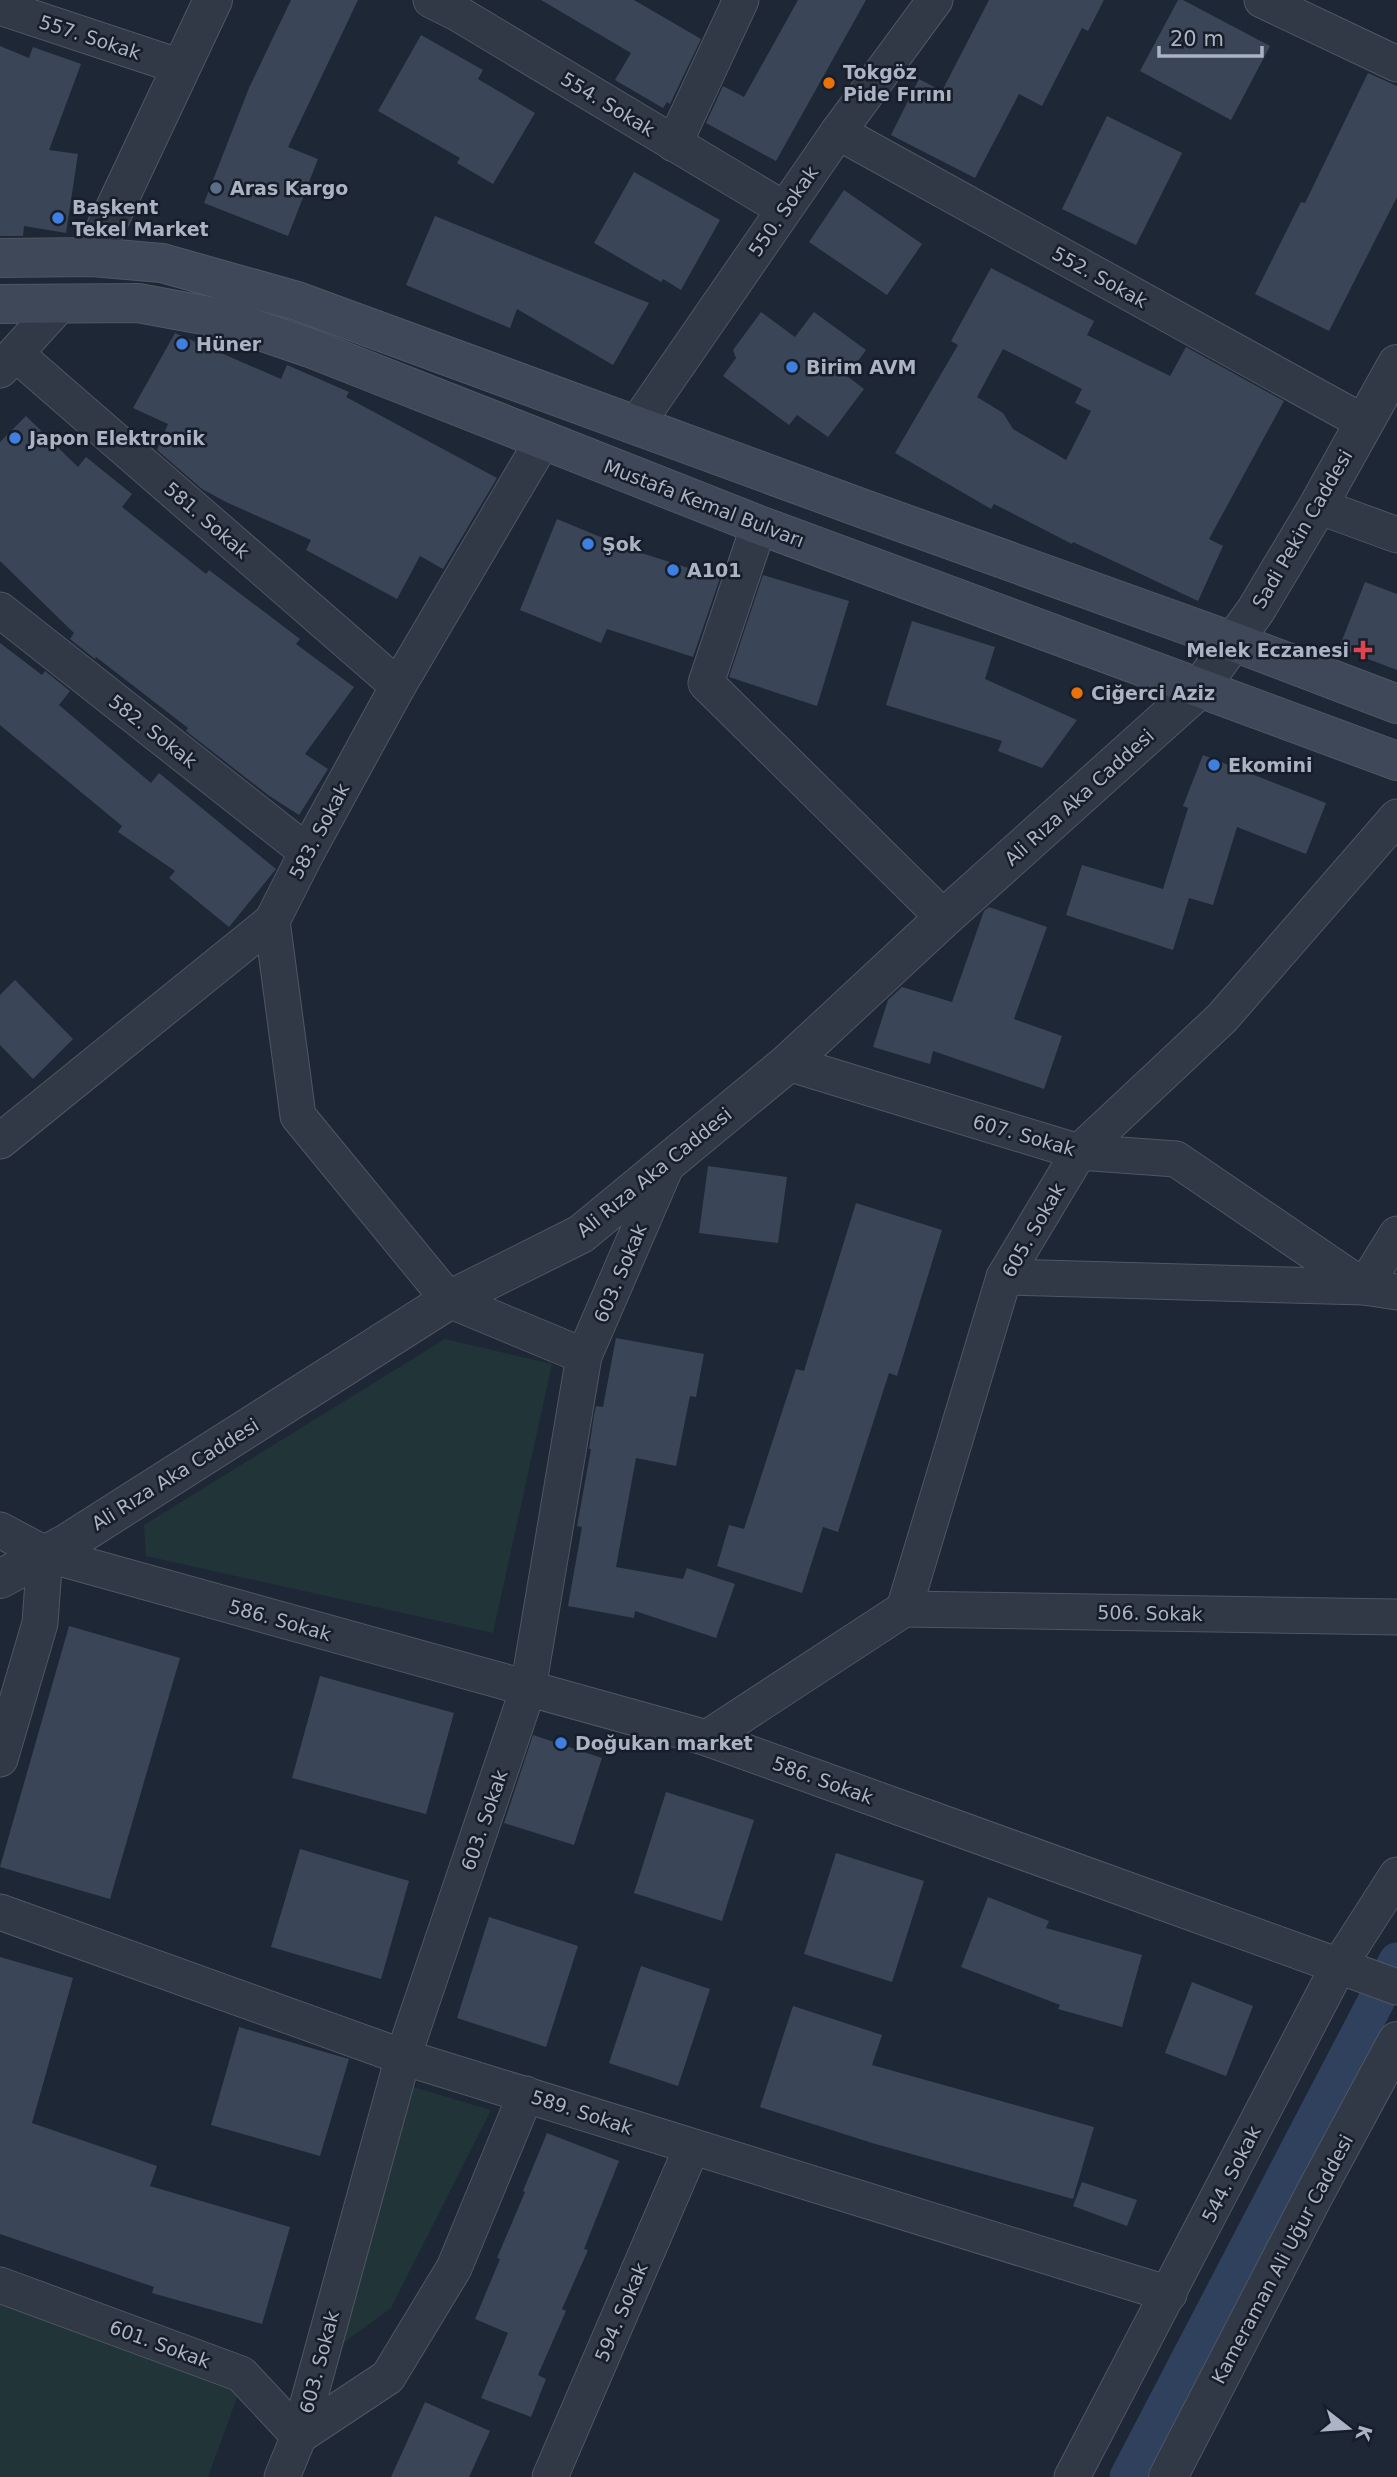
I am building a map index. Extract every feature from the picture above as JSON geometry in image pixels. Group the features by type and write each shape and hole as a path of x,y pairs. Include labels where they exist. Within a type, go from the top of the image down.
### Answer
{"main road":[{"path":"0,258 92,257 162,263 297,301 1234,642 1397,704"},
{"name":"Mustafa Kemal Bulvarı","path":"0,304 138,303 225,318 310,348 759,525 1397,761"}],"street":[{"path":"92,257 213,0"},
{"name":"554. Sokak","path":"431,0 784,209"},
{"path":"674,144 741,0"},
{"name":"550. Sokak","path":"636,425 838,132 935,0"},
{"path":"1262,0 1397,64"},
{"name":"557. Sokak","path":"0,7 181,67"},
{"name":"552. Sokak","path":"838,132 1363,422"},
{"path":"8,362 61,303"},
{"name":"581. Sokak","path":"8,362 398,686"},
{"name":"Sadi Pekin Caddesi","path":"1199,689 1256,610 1397,364"},
{"name":"583. Sokak","path":"0,1141 272,921 398,686 544,440"},
{"path":"1318,506 1397,535"},
{"path":"759,525 706,683 944,918"},
{"name":"582. Sokak","path":"0,610 307,852"},
{"name":"Ali Rıza Aka Caddesi","path":"0,1579 45,1554 449,1300 582,1234 788,1063 944,918 1199,689"},
{"name":"605. Sokak","path":"904,1609 1004,1277 1079,1152 1222,1018 1397,817"},
{"path":"272,921 298,1116 449,1300 584,1356"},
{"name":"607. Sokak","path":"788,1063 1079,1152 1176,1160 1380,1289"},
{"name":"603. Sokak","path":"282,2477 299,2436 403,2057 528,1689 584,1356 668,1162"},
{"path":"1004,1277 1380,1289 1397,1234"},
{"name":"586. Sokak","path":"0,1530 45,1554 708,1738 1397,1987"},
{"path":"0,1759 40,1623 45,1554"},
{"path":"708,1738 904,1609"},
{"name":"506. Sokak","path":"904,1609 1397,1617"},
{"name":"544. Sokak","path":"1072,2477 1338,1967 1397,1875"},
{"name":"589. Sokak","path":"0,1912 403,2057 1169,2294"},
{"name":"Kameraman Ali Uğur Caddesi","path":"1168,2477 1397,2041"},
{"path":"299,2436 388,2377 454,2268 526,2094"},
{"name":"594. Sokak","path":"550,2477 692,2147"},
{"name":"601. Sokak","path":"0,2285 241,2374 299,2436"}],"green space":[{"path":"445,1339 552,1364 493,1633 146,1556 144,1525"},
{"path":"410,2086 491,2110 391,2308 331,2352"},
{"path":"0,2302 240,2389 208,2477 0,2477"}],"building":[{"path":"291,0 358,0 288,147 318,159 288,236 204,203 249,88"},
{"path":"541,0 634,0 701,39 670,104 667,102 663,108 615,80 631,53"},
{"path":"798,0 866,0 776,161 706,123 723,86 744,97"},
{"path":"989,0 1104,0 1088,31 1082,28 1042,106 1019,94 975,178 891,135 919,79 942,91"},
{"path":"1178,0 1183,0 1270,46 1231,120 1140,71"},
{"path":"421,35 483,70 478,79 535,113 493,184 457,163 460,158 378,111"},
{"path":"0,46 29,58 33,47 81,64 49,150 78,154 66,233 24,226 23,236 0,236"},
{"path":"1368,73 1397,86 1397,197 1329,331 1255,294 1301,202 1305,203"},
{"path":"1107,116 1182,153 1136,245 1062,209"},
{"path":"634,172 720,220 681,290 663,279 661,282 594,243"},
{"path":"844,190 922,244 887,295 809,242"},
{"path":"435,216 649,303 613,365 517,309 510,328 406,285"},
{"path":"991,268 1094,321 1087,335 1170,376 1186,347 1284,401 1209,539 1223,546 1198,601 1073,542 1072,544 994,504 991,509 895,453 958,345 951,341","holes":["1003,349 1082,389 1075,403 1091,411 1066,460 1013,429 1003,413 977,397"]},
{"name":"Birim AVM","path":"761,312 795,337 814,312 866,350 847,376 864,389 828,437 797,415 789,425 723,376 736,358 733,350"},
{"path":"175,333 281,379 287,365 349,392 346,397 497,478 443,569 420,556 397,599 306,550 311,540 202,489 157,450 168,424 133,408"},
{"path":"26,416 78,467 86,457 132,494 122,507 206,574 209,570 300,639 296,644 354,687 305,754 328,769 299,815 268,795 186,731 188,728 70,639 74,633 0,561 0,442"},
{"path":"557,519 632,550 720,578 693,657 607,629 601,643 520,610"},
{"path":"763,575 849,601 817,706 729,677"},
{"path":"1365,582 1397,594 1397,670 1339,648"},
{"path":"912,621 995,647 985,679 1077,720 1042,768 998,751 1002,741 886,705"},
{"path":"0,643 42,675 45,671 70,691 59,705 151,783 159,773 276,869 229,927 169,878 175,871 118,832 122,826 0,725"},
{"path":"1203,755 1326,803 1306,854 1237,827 1213,905 1189,898 1173,950 1066,915 1082,865 1163,889 1188,808 1183,806"},
{"path":"989,907 1047,927 1014,1019 1062,1036 1044,1089 933,1051 930,1064 873,1047 888,1000 902,987 952,1002 984,911"},
{"path":"15,980 73,1039 33,1079 0,1045 0,995"},
{"path":"708,1166 787,1177 778,1243 699,1233"},
{"path":"856,1203 942,1230 897,1376 889,1373 838,1532 823,1527 802,1593 717,1566 729,1525 744,1529 796,1369 804,1371"},
{"path":"616,1338 704,1354 696,1397 690,1396 676,1466 636,1458 616,1567 683,1579 687,1568 735,1584 716,1638 635,1611 634,1618 568,1606 582,1527 577,1526 591,1449 594,1415 596,1406 603,1407"},
{"path":"69,1626 180,1658 110,1899 0,1867"},
{"path":"320,1676 454,1713 426,1814 292,1778"},
{"path":"533,1735 602,1758 574,1845 504,1823"},
{"path":"666,1792 754,1820 722,1921 634,1893"},
{"path":"300,1849 409,1881 381,1979 271,1947"},
{"path":"836,1853 924,1881 892,1982 804,1954"},
{"path":"988,1897 1049,1921 1046,1928 1142,1955 1122,2027 1058,2009 1060,2005 961,1967"},
{"path":"489,1917 578,1946 546,2047 457,2018"},
{"path":"0,1957 73,1978 32,2123 157,2166 150,2186 290,2227 262,2324 152,2293 154,2287 0,2234"},
{"path":"641,1966 710,1989 678,2086 609,2063"},
{"path":"1192,1982 1253,2006 1226,2076 1165,2053"},
{"path":"793,2006 882,2035 872,2065 1094,2127 1073,2199 872,2143 760,2107"},
{"path":"239,2027 349,2059 320,2156 211,2125"},
{"path":"547,2133 619,2161 584,2249 588,2250 562,2309 566,2311 538,2375 546,2379 531,2417 481,2398 508,2333 475,2319"},
{"path":"1082,2182 1137,2200 1127,2226 1073,2206"},
{"path":"425,2402 490,2431 469,2477 391,2477"}],"waterway":[{"path":"1128,2477 1397,1961"}],"place":[{"name":"Tokgöz Pide Fırını","path":"829,83"},
{"name":"Aras Kargo","path":"216,188"},
{"name":"Başkent Tekel Market","path":"58,218"},
{"name":"Hüner","path":"182,344"},
{"name":"Birim AVM","path":"792,367"},
{"name":"Japon Elektronik","path":"15,438"},
{"name":"Şok","path":"588,544"},
{"name":"A101","path":"673,570"},
{"name":"Melek Eczanesi","path":"1363,650"},
{"name":"Ciğerci Aziz","path":"1077,693"},
{"name":"Ekomini","path":"1214,765"},
{"name":"Doğukan market","path":"561,1743"}]}
